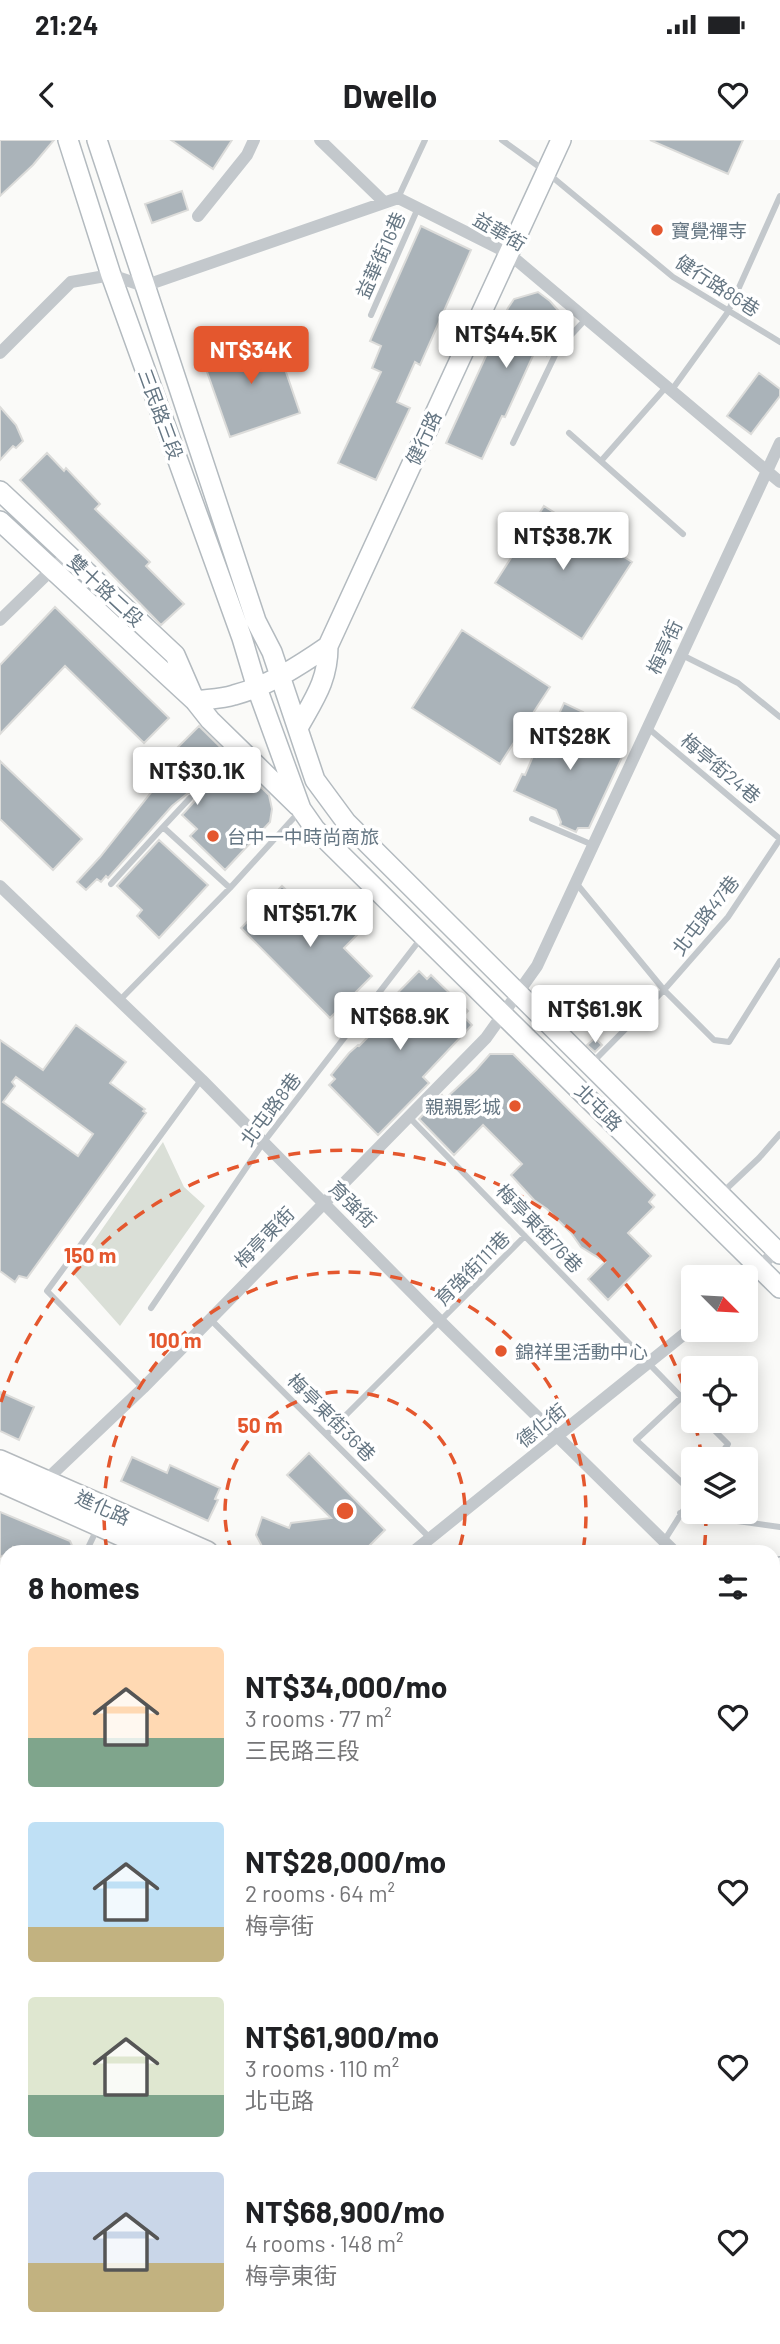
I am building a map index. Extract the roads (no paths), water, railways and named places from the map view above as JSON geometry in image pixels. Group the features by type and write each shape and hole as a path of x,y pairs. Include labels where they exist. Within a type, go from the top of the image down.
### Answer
{"main road":[{"name":"三民路三段","path":"68,140 111,275 242,638 257,688"},
{"name":"三民路三段","path":"97,140 256,621 272,652 279,677"},
{"name":"健行路","path":"298,728 322,684 328,667 328,646 561,140"},
{"name":"雙十路二段","path":"0,491 175,655 195,701"},
{"name":"雙十路二段","path":"0,521 195,701 219,729 301,809"},
{"path":"195,701 232,696 257,688 328,646"},
{"name":"北屯路","path":"279,677 315,780 327,800 346,822 517,994 779,1250"},
{"name":"北屯路","path":"257,688 301,809 315,829 780,1288"},
{"name":"進化路","path":"0,1477 45,1481 186,1545"},
{"name":"進化路","path":"0,1477 144,1545"}],"street":[{"path":"198,216 247,155 254,140"},
{"path":"320,140 384,201"},
{"path":"0,353 71,282 111,275 145,286 398,198"},
{"name":"益華街","path":"398,198 508,253 780,482"},
{"name":"梅亭街","path":"503,1014 537,966 780,443"},
{"path":"0,620 68,554"},
{"name":"育強街","path":"0,886 202,1080 440,1321 668,1545"},
{"name":"梅亭東街","path":"45,1481 143,1388 325,1203 486,1038 503,1014"},
{"path":"759,1267 779,1250"},
{"name":"德化街","path":"423,1545 681,1337"}],"lane":[{"path":"398,198 425,140"},
{"name":"健行路86巷","path":"502,140 545,171 673,277 780,342"},
{"path":"601,461 669,389 728,312 780,196"},
{"name":"益華街16巷","path":"371,314 418,208"},
{"path":"513,443 558,349 586,320"},
{"path":"569,433 683,534"},
{"path":"682,654 738,683 780,717"},
{"name":"梅亭街24巷","path":"648,728 780,839"},
{"path":"111,884 190,797"},
{"path":"119,1000 230,888 301,809"},
{"path":"532,819 593,845"},
{"path":"163,827 230,888"},
{"name":"北屯路47巷","path":"590,1065 664,990 728,917 780,839"},
{"path":"576,883 664,990 714,1040 729,1042 780,961"},
{"name":"北屯路8巷","path":"151,1308 263,1143 423,936"},
{"path":"143,1388 47,1291 202,1080"},
{"name":"梅亭東街76巷","path":"407,1116 681,1396"},
{"path":"721,1194 760,1158 780,1134"},
{"name":"育強街111巷","path":"327,1434 525,1236"},
{"name":"梅亭東街36巷","path":"210,1319 431,1539"},
{"path":"681,1398 636,1440 681,1483"},
{"path":"717,1433 728,1444 726,1447"},
{"path":"664,1541 680,1513 780,1527"},
{"path":"89,1545 99,1524"}],"place":[{"name":"寶覺禪寺","path":"657,230"},
{"name":"台中一中時尚商旅","path":"213,836"},
{"name":"親親影城","path":"515,1106"},
{"name":"錦祥里活動中心","path":"501,1351"}]}
